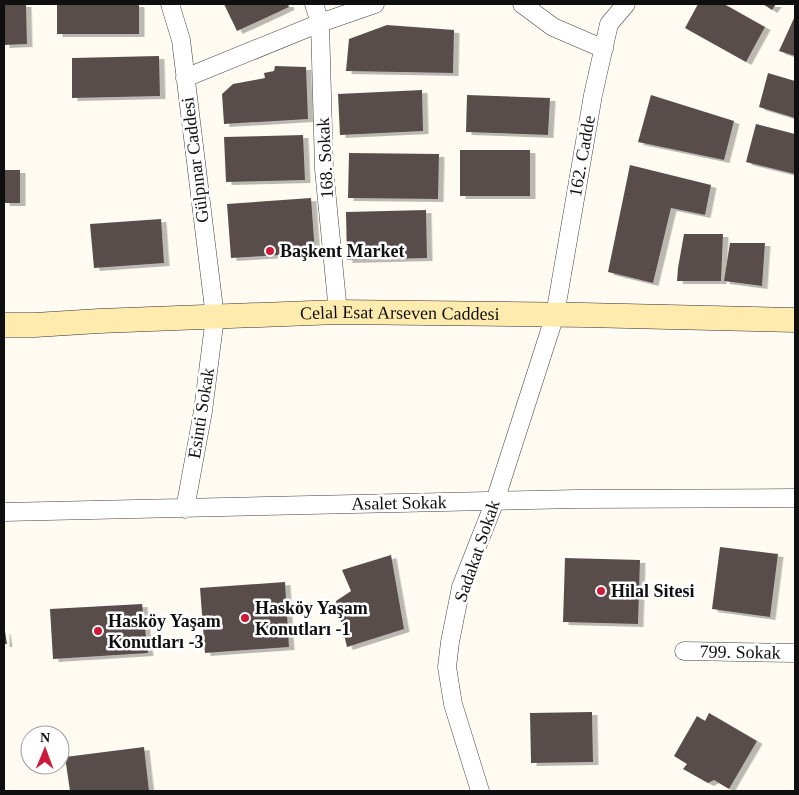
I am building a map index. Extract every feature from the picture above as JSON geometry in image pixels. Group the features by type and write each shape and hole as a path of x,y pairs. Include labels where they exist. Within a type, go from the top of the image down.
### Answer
{"main road":[{"name":"Celal Esat Arseven Caddesi","path":"4,325 338,312 795,320"}],"street":[{"name":"Gülpınar Caddesi","path":"170,4 181,40 214,316"},
{"name":"168. Sokak","path":"314,4 320,23 324,169 338,312"},
{"path":"185,78 320,23 375,4"},
{"path":"522,4 553,27 604,49"},
{"name":"162. Cadde","path":"555,315 593,95 609,24 626,4"},
{"name":"Sadakat Sokak","path":"480,791 453,704 447,667 450,642 461,587 495,501 555,315"},
{"name":"Esinti Sokak","path":"185,508 203,411 214,316"},
{"name":"Asalet Sokak","path":"4,512 587,498 795,498"},
{"name":"799. Sokak","path":"684,651 795,653"}],"building":[{"path":"4,4 26,4 27,44 4,45"},
{"path":"57,4 138,4 139,34 57,34"},
{"path":"224,4 288,4 289,7 237,31"},
{"path":"698,4 724,4 765,27 746,62 685,28"},
{"path":"763,4 776,4 772,10"},
{"path":"795,16 795,56 779,51"},
{"path":"387,25 454,30 453,73 346,71 349,39"},
{"path":"159,56 160,96 72,98 72,58"},
{"path":"275,66 306,67 308,119 224,124 222,94 233,84 265,78 264,73 274,71"},
{"path":"768,73 795,81 795,118 759,107"},
{"path":"422,90 423,131 340,135 338,94"},
{"path":"467,95 550,98 548,135 466,132"},
{"path":"651,95 734,121 724,160 638,142"},
{"path":"756,124 795,134 795,174 746,162"},
{"path":"303,135 305,180 226,182 224,137"},
{"path":"460,150 530,150 530,196 460,196"},
{"path":"349,153 439,154 438,199 348,198"},
{"path":"630,165 711,185 705,215 671,208 653,283 608,272"},
{"path":"4,170 20,170 20,203 4,203"},
{"path":"311,198 315,253 231,258 227,204"},
{"path":"426,210 427,258 347,260 346,212"},
{"path":"161,219 164,263 94,268 90,224"},
{"path":"684,234 723,234 721,281 677,281"},
{"path":"730,243 765,243 762,286 724,281"},
{"path":"720,547 778,554 770,617 712,609"},
{"path":"391,555 404,629 347,647 336,601 351,591 342,570"},
{"name":"Hilal Sitesi","path":"565,558 640,560 638,624 563,622"},
{"name":"Hasköy Yaşam Konutları -1","path":"285,582 289,647 205,653 200,588"},
{"name":"Hasköy Yaşam Konutları -3","path":"142,604 148,653 53,659 50,609"},
{"path":"5,631 7,644 4,644"},
{"path":"592,712 593,762 531,763 530,713"},
{"path":"709,713 757,741 729,789 714,780 708,783 683,769 687,764 674,756 697,716 705,721"},
{"path":"144,747 149,791 70,791 68,775 70,775 70,756"}],"place":[{"name":"Başkent Market","path":"270,251"},
{"name":"Hilal Sitesi","path":"601,591"},
{"name":"Hasköy Yaşam Konutları -1","path":"245,618"},
{"name":"Hasköy Yaşam Konutları -3","path":"98,631"}]}
